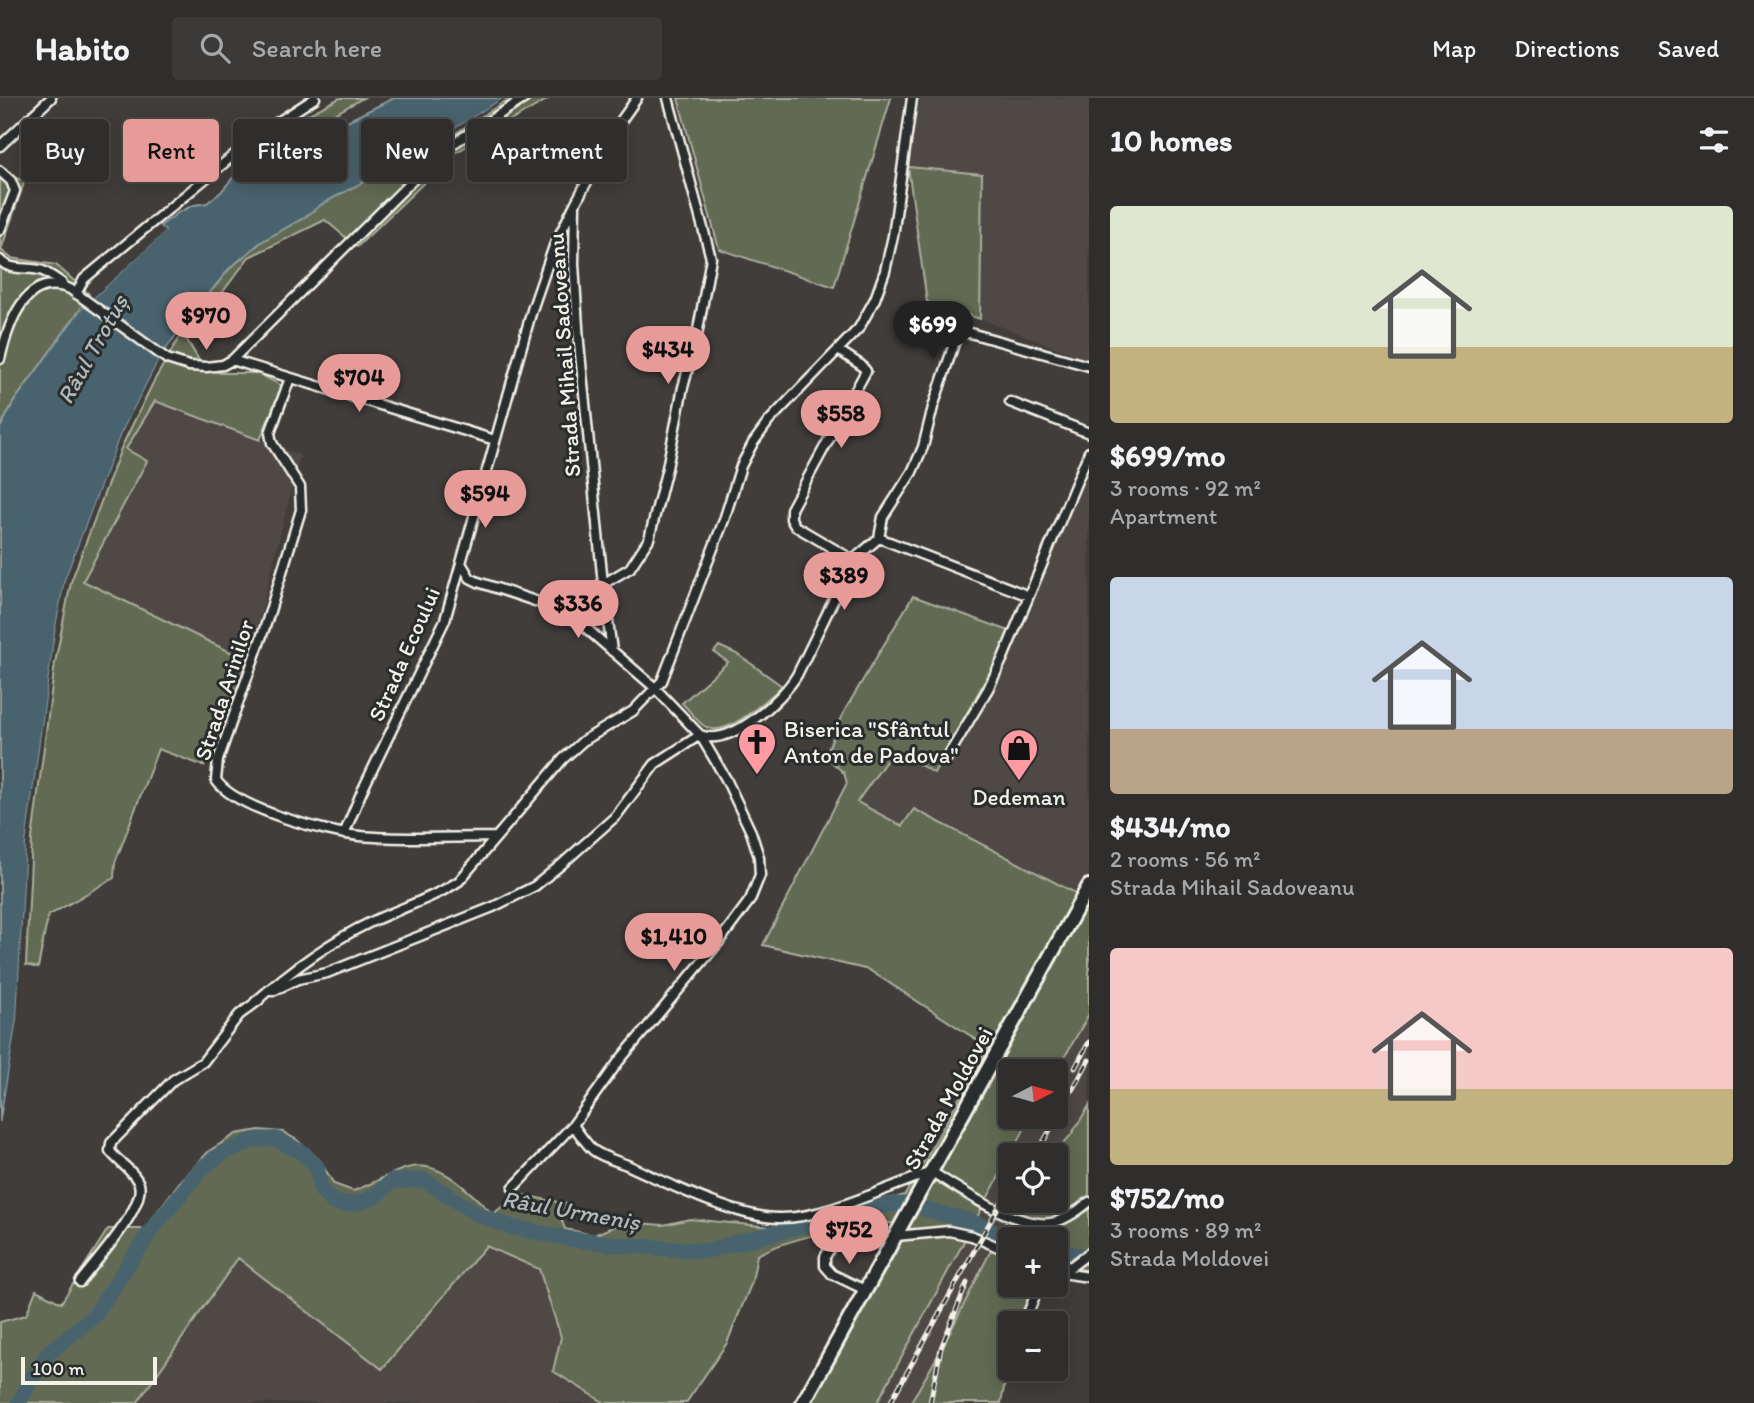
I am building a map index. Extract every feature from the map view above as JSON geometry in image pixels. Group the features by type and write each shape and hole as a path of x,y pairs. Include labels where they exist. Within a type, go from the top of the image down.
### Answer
{"main road":[{"name":"Strada Moldovei","path":"803,1403 1089,886"}],"street":[{"path":"0,146 51,98"},
{"path":"73,291 258,135 315,98"},
{"path":"0,260 13,268 45,272 167,359 189,366 223,365 232,360 443,150 525,98"},
{"name":"Strada Mihail Sadoveanu","path":"612,650 579,344 574,264 575,204 617,128 637,98"},
{"path":"603,584 630,568 649,540 696,341 711,258 668,98"},
{"path":"80,1282 128,1220 140,1195 138,1181 110,1151 111,1143 173,1080 203,1062 231,1024 290,970 321,948 371,922 442,892 459,881 572,750 633,711 662,681 724,520 741,466 753,443 769,421 859,328 875,299 886,271 893,236 912,98"},
{"path":"0,171 11,181 15,191 0,230"},
{"name":"Strada Ecoului","path":"344,834 445,620 532,310 554,246 575,204"},
{"path":"0,359 12,319 34,291 48,285 73,291"},
{"path":"255,1002 287,983 327,973 493,906 535,886 615,816 655,764 700,736 713,739 728,735 786,691 797,676 853,560 879,538 883,517 912,472 923,447 954,341 960,333 970,333 1089,366"},
{"path":"838,350 866,371 791,509 791,519 795,526 853,560"},
{"path":"232,360 495,440"},
{"name":"Strada Arinilor","path":"290,378 270,433 275,448 300,487 301,510 258,649 218,760 216,780 227,793 265,811 344,834 381,837 496,837"},
{"path":"1010,402 1089,433"},
{"path":"946,761 988,689 1089,452"},
{"path":"879,538 1029,596"},
{"path":"461,563 470,578 547,605 579,622 654,687 700,736 726,779 751,832 759,857 760,875 750,900 718,943 619,1061 573,1125 513,1188"},
{"path":"573,1125 594,1150 672,1185 738,1210 777,1218 801,1216 828,1208 932,1172 984,1204 1031,1222 1053,1223 1089,1202"},
{"path":"896,1236 949,1231 972,1236 998,1247"},
{"path":"834,1241 825,1257 825,1266 832,1273 865,1290"},
{"path":"1068,1267 1089,1254"},
{"path":"1068,1273 1089,1277"}],"shaded area":[{"path":"917,98 1089,98 1089,360 980,319 982,174 908,167"},
{"path":"155,400 300,455 249,661 83,582 147,461 125,449"},
{"path":"1089,452 1089,900 915,809 902,827 857,802 894,750 934,772 1012,632"},
{"path":"1089,1014 1089,1106 1064,1143 1016,1143 1024,1129 1068,1129 1068,1059 1064,1059"},
{"path":"998,1176 998,1213 1010,1213 1002,1227 998,1227 998,1235 935,1364 910,1403 877,1403"},
{"path":"486,1246 538,1269 561,1337 553,1371 605,1403 137,1403 238,1258 382,1368"}],"green space":[{"path":"340,98 363,98 326,119 299,119"},
{"path":"509,98 550,98 514,119 477,119"},
{"path":"678,98 891,98 834,287 719,249"},
{"path":"467,126 467,146 453,155 453,135"},
{"path":"908,167 982,174 980,319 927,302"},
{"path":"0,175 24,182 1,250 11,258 56,265 89,294 13,403 0,428"},
{"path":"362,182 425,182 357,247 325,220 249,257 187,340 200,362 220,373 258,373 282,386 260,440 155,401 126,449 147,461 83,581 249,661 204,766 158,749 115,863 114,878 48,916 38,968 26,965 32,839 55,663 71,582 122,446 154,381 196,314 194,312 229,269 261,242"},
{"path":"913,596 1012,632 934,773 894,750 857,802 902,826 914,809 1089,900 1089,1014 1064,1059 998,1059 998,1129 1025,1129 1017,1143 998,1143 998,1178 877,1403 812,1403 911,1223 875,1224 832,1231 790,1242 757,1255 752,1282 727,1343 686,1403 605,1403 553,1371 561,1337 539,1269 486,1246 382,1369 238,1258 137,1403 0,1403 0,1322 26,1315 36,1290 61,1303 108,1229 144,1229 179,1183 209,1151 236,1134 259,1130 283,1132 297,1140 320,1161 334,1184 353,1191 404,1169 417,1166 429,1168 453,1179 493,1214 518,1194 567,1204 562,1221 565,1229 594,1235 624,1222 663,1225 690,1219 771,1227 905,1195 988,1047 869,970 763,945 847,783 844,773 825,756 845,710"},
{"path":"719,646 739,655 782,686 746,716 735,723 715,729 703,725 682,703 728,662 714,652"},
{"path":"1089,1106 1089,1271 1082,1269 1068,1272 1068,1227 1003,1227 1011,1213 1068,1213 1068,1143 1064,1143"},
{"path":"998,1236 998,1297 1028,1297 1023,1311 998,1311 998,1381 1005,1381 1001,1403 910,1403 939,1353"}],"water":[{"name":"Râul Trotuș","path":"394,98 504,98 453,130 453,119 361,119 363,182 261,242 229,269 159,360 121,434 65,580 55,632 26,843 17,1019 0,1122 0,428 13,403 80,310 165,231 160,226 179,212 207,203 233,177 233,182 347,182 347,121"}],"pier":[{"path":"504,98 507,99 476,119 470,119"},
{"path":"467,121 467,124 453,133 453,130"},
{"path":"160,226 165,232 80,310 86,300 160,232 157,229"},
{"path":"194,312 196,313 162,362 124,435 69,581 58,633 29,843 20,1020 3,1122 0,1125 17,1019 26,843 55,632 65,580 121,434 159,360"}],"waterway":[{"name":"Râul Urmeniș","path":"19,1403 47,1354 94,1316 150,1232 200,1170 221,1154 254,1140 276,1139 303,1153 317,1167 321,1190 334,1203 366,1201 392,1181 424,1180 477,1214 511,1227 570,1239 621,1245 705,1251 854,1212 893,1204 907,1205"},
{"name":"Râul Urmeniș","path":"919,1207 972,1222 998,1233"},
{"name":"Râul Urmeniș","path":"1068,1253 1089,1257"}],"railway":[{"path":"1075,1068 1089,1042"},
{"path":"1043,1143 1089,1060"},
{"path":"890,1403 998,1208"},
{"path":"930,1403 941,1348 967,1283"}],"place":[{"name":"Biserica \"Sfântul Anton de Padova\"","path":"757,776"},
{"name":"Dedeman","path":"1019,782"}]}
